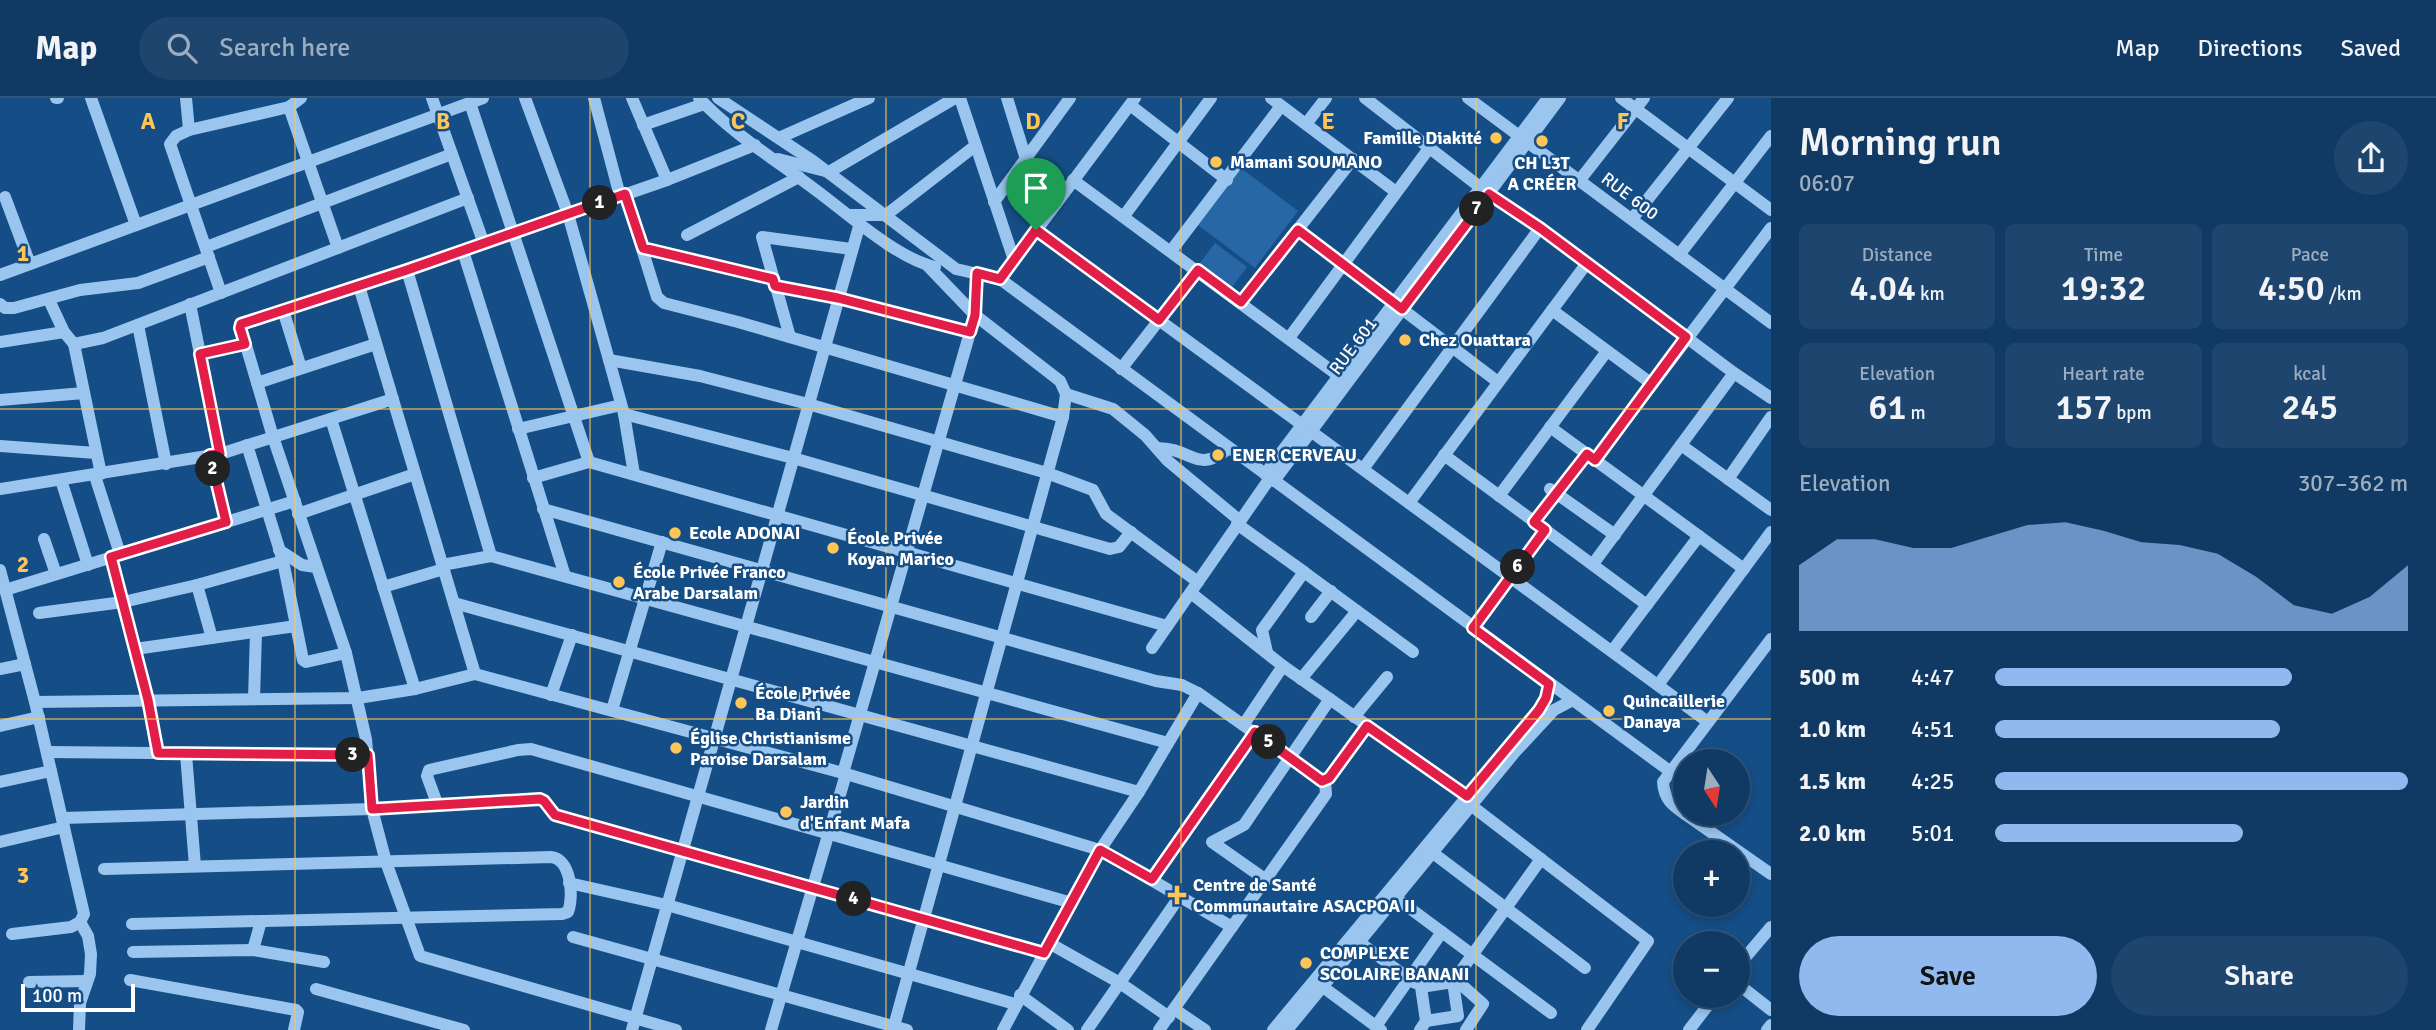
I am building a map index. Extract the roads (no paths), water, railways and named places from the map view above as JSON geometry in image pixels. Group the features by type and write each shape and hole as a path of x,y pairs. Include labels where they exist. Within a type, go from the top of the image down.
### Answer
{"street":[{"path":"91,98 136,225"},
{"path":"186,98 188,130"},
{"path":"221,293 170,147 176,136 188,130 289,107 301,98"},
{"path":"432,98 484,244"},
{"path":"525,98 568,214 623,410 634,474"},
{"path":"594,98 657,297 664,303 1063,417"},
{"path":"632,98 667,180"},
{"path":"781,137 869,98"},
{"path":"772,158 829,172 958,98 1014,260"},
{"path":"994,202 1025,156 1070,98"},
{"path":"1124,216 1211,98"},
{"path":"1306,124 1326,98"},
{"path":"1365,98 1485,190 1771,398"},
{"name":"RUE 600","path":"1468,98 1771,323"},
{"name":"RUE 601","path":"1152,648 1238,522 1523,139 1548,98"},
{"name":"RUE 601","path":"1523,139 1560,98"},
{"path":"1620,98 1771,209"},
{"path":"1579,181 1644,98"},
{"path":"1632,219 1728,98"},
{"path":"722,99 829,172 956,270"},
{"path":"0,275 477,100 515,233 589,462"},
{"path":"573,937 900,1028 908,974 1063,417 1066,394 1060,381 975,315 928,266 899,251 855,219 755,145 702,101 643,125"},
{"path":"1011,101 1025,156"},
{"path":"1000,279 1133,102 1179,143 1227,180"},
{"path":"1171,251 1227,180 1276,102 1396,191"},
{"path":"289,107 338,248"},
{"path":"1679,255 1771,136"},
{"path":"676,1030 634,1024 423,958 386,862 372,809 368,755 358,698 346,653 273,437 240,328 241,324 667,180 755,145"},
{"path":"855,219 886,215 975,146"},
{"path":"1289,338 1430,147"},
{"path":"0,304 5,308 14,308 80,290 138,283 322,203 452,154"},
{"path":"1241,302 1353,159"},
{"path":"687,235 799,177"},
{"path":"1073,180 1343,379"},
{"path":"5,197 30,264"},
{"path":"74,344 103,338 468,198"},
{"path":"634,1024 838,298 851,249 855,219"},
{"path":"1363,469 1540,228"},
{"path":"1473,628 1511,577 1540,526 1554,492 1591,457 1652,384 1771,228"},
{"path":"1036,230 1708,722"},
{"path":"1298,230 1498,382"},
{"path":"790,337 761,239 764,236 851,249"},
{"path":"643,248 970,332"},
{"path":"463,251 565,576"},
{"path":"1409,503 1587,263"},
{"path":"928,266 1000,279 1671,772"},
{"path":"407,270 491,556"},
{"path":"1121,369 1198,270"},
{"path":"771,1030 975,315 977,273"},
{"path":"359,286 475,674"},
{"path":"49,300 64,332 74,344 123,602 148,700 158,753"},
{"path":"190,303 226,522"},
{"path":"283,310 301,368"},
{"path":"1552,310 1652,384"},
{"path":"138,325 166,464"},
{"path":"0,342 64,332"},
{"path":"200,354 245,344"},
{"path":"257,383 376,344"},
{"path":"1499,496 1607,351"},
{"path":"609,360 700,376 808,404 1047,473 1093,490 1106,514 1131,532 1267,653 1467,796"},
{"path":"1593,564 1734,373"},
{"path":"0,400 84,393"},
{"path":"1066,394 1113,409 1145,435 1168,461 1238,522 1413,652"},
{"path":"0,489 215,454 393,400"},
{"path":"518,429 575,415 623,410 1110,549 1119,547 1131,532"},
{"path":"1728,479 1771,417"},
{"path":"331,419 415,689"},
{"path":"1550,427 1744,569"},
{"path":"247,445 281,555 304,662 346,653"},
{"path":"1681,445 1771,510"},
{"path":"0,446 96,453"},
{"path":"1157,448 1170,448 1202,461 1216,458 1229,448"},
{"path":"1444,455 1647,605"},
{"path":"533,478 589,462 1167,626"},
{"path":"5,590 266,510 296,507 355,494 415,474"},
{"path":"61,480 88,565"},
{"path":"1554,492 1615,535"},
{"path":"543,509 1156,681 1182,685 1244,724 1320,780 1325,780"},
{"path":"1658,685 1771,532"},
{"path":"1612,651 1699,536"},
{"path":"44,539 56,574"},
{"path":"612,710 662,542"},
{"path":"39,613 123,602 197,585 281,555 302,565 316,567"},
{"path":"383,587 443,567 491,556 1168,743"},
{"path":"0,570 5,590 4,608 36,702 84,914 80,922 71,927 12,934"},
{"path":"1267,653 1262,630 1304,572"},
{"path":"197,585 212,638"},
{"path":"1311,617 1331,591"},
{"path":"454,603 1139,792"},
{"path":"1301,679 1357,611"},
{"path":"135,649 296,626"},
{"path":"254,699 256,632"},
{"path":"551,695 572,635"},
{"path":"1673,805 1663,792 1663,782 1771,639"},
{"path":"0,669 25,664"},
{"path":"1244,724 1283,666"},
{"path":"36,702 358,698 415,689 475,674 845,774 1100,850 1233,927"},
{"path":"1354,717 1387,677"},
{"path":"1273,1030 1539,710 1546,698 1549,684"},
{"path":"1003,1030 1100,850 1139,792 1198,693"},
{"path":"1266,880 1212,842 1244,825 1330,699"},
{"path":"1287,1030 1515,752 1554,710 1573,700"},
{"path":"0,726 39,717"},
{"path":"1159,1030 1326,794 1325,780 1367,726"},
{"path":"1152,879 1255,732"},
{"path":"438,806 427,776 429,770 531,749 1072,903"},
{"path":"47,752 368,755"},
{"path":"186,754 195,866"},
{"path":"0,782 51,771"},
{"path":"0,842 63,822 190,813 372,809 540,799 555,815 923,919 1047,948 1120,983 1205,1030"},
{"path":"1476,810 1648,941 1587,1030"},
{"path":"1702,826 1771,874"},
{"path":"1433,853 1585,968"},
{"path":"104,869 559,858 564,862 569,883 570,905 568,912 562,914 131,924"},
{"path":"1359,942 1421,987 1454,981 1483,1004 1471,1028 1458,1016 1454,981 1541,859"},
{"path":"569,883 667,905 908,974 1017,1000 1068,1030"},
{"path":"1087,1030 1180,896"},
{"path":"1396,898 1551,1013"},
{"path":"253,950 261,921"},
{"path":"79,1030 80,1003 90,974 91,954 88,936 80,922"},
{"path":"1750,952 1771,928"},
{"path":"1323,987 1379,1028 1442,932"},
{"path":"133,952 253,950 324,962"},
{"path":"130,980 296,1010 298,1012 294,1030"},
{"path":"29,982 88,981"},
{"path":"1421,987 1426,1026 1458,1016"},
{"path":"316,989 464,1030"},
{"path":"1750,993 1771,1010"},
{"path":"1689,1030 1706,1008"},
{"path":"1767,1030 1771,1025"}],"place":[{"name":"Famille Diakité","path":"1496,138"},
{"name":"CH L3T A CRÉER","path":"1542,141"},
{"name":"Mamani SOUMANO","path":"1216,162"},
{"name":"Chez Ouattara","path":"1405,340"},
{"name":"ENER CERVEAU","path":"1218,455"},
{"name":"Ecole ADONAI","path":"675,533"},
{"name":"École Privée Koyan Marico","path":"833,548"},
{"name":"École Privée Franco Arabe Darsalam","path":"619,582"},
{"name":"École Privée Ba Diani","path":"741,703"},
{"name":"Quincaillerie Danaya","path":"1609,711"},
{"name":"Église Christianisme Paroise Darsalam","path":"676,748"},
{"name":"Jardin d'Enfant Mafa","path":"786,812"},
{"name":"Centre de Santé Communautaire ASACPOA II","path":"1177,895"},
{"name":"COMPLEXE SCOLAIRE BANANI","path":"1306,963"}]}
